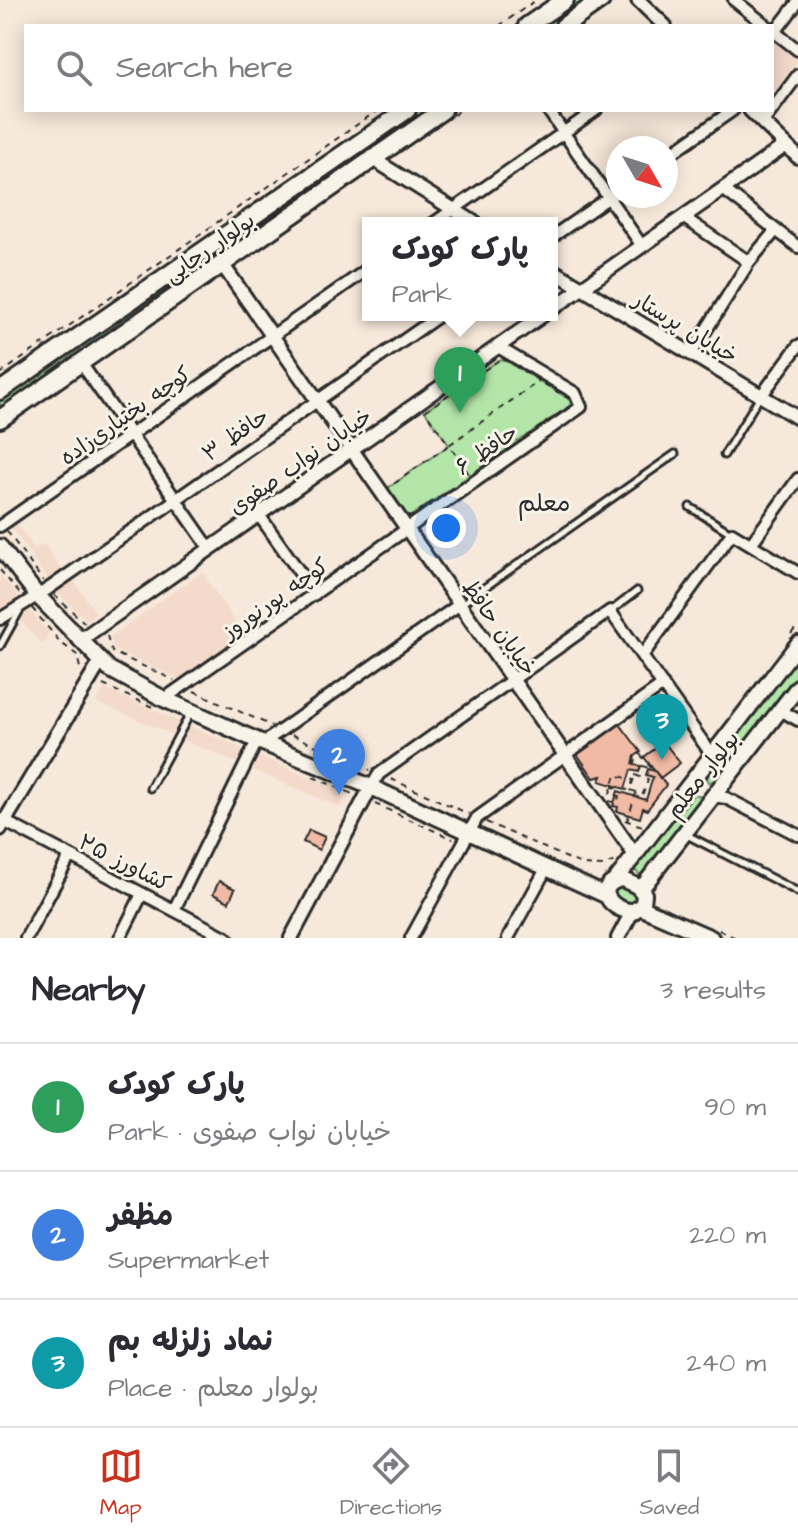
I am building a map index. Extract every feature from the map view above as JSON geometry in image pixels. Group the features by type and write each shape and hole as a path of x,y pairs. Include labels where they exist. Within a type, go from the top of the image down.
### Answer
{"main road":[{"path":"530,24 565,0"},
{"path":"567,24 601,0"},
{"name":"بولوار رجایی","path":"0,391 404,112"},
{"name":"بولوار رجایی","path":"0,419 440,112"},
{"path":"287,194 298,211"},
{"path":"0,547 37,595 109,669 161,704 191,712 470,830 607,896 614,906 636,910 692,934 711,938"},
{"name":"بولوار معلم","path":"615,881 632,850 693,780 798,644"},
{"name":"بولوار معلم","path":"641,889 798,687"},
{"path":"693,780 713,796"},
{"path":"607,896 608,887 615,881 627,880 641,889 644,899 636,910"}],"street":[{"path":"638,0 663,24"},
{"path":"734,0 765,24"},
{"path":"774,26 798,2"},
{"path":"774,31 798,50"},
{"path":"774,107 798,75"},
{"path":"549,112 586,165 606,186"},
{"path":"443,217 593,112"},
{"path":"678,149 730,112"},
{"path":"752,112 798,157"},
{"path":"763,122 770,112"},
{"path":"558,305 786,145"},
{"path":"373,159 465,217"},
{"path":"723,189 798,247"},
{"path":"558,233 606,200"},
{"path":"622,208 642,246"},
{"path":"683,217 749,262"},
{"path":"691,354 749,262 776,230"},
{"name":"خیابان حافظ","path":"222,264 632,850"},
{"name":"کوچه بختیاری‌زاده","path":"1,525 362,273"},
{"name":"خیابان پرستار","path":"558,274 798,418"},
{"name":"حافظ ۳","path":"0,619 431,321"},
{"name":"خیابان نواب صفوی","path":"80,640 535,321"},
{"path":"761,396 798,346"},
{"path":"498,347 543,379"},
{"path":"81,363 210,549"},
{"name":"حافظ ۶","path":"407,529 472,478 581,407 575,393 543,379"},
{"path":"751,544 798,479"},
{"path":"259,515 315,594"},
{"name":"کوچه پورنوروز","path":"161,704 407,529"},
{"path":"642,656 732,533 798,573"},
{"path":"174,910 260,742 460,604"},
{"path":"291,938 371,786 610,611 712,755"},
{"path":"2,824 101,661"},
{"path":"411,938 470,830 519,787 663,685"},
{"path":"780,710 798,720"},
{"path":"713,796 726,798 798,835"},
{"name":"کشاورز ۲۵","path":"2,824 174,910 213,935 227,938"},
{"path":"26,938 70,856"},
{"path":"508,938 546,869"},
{"path":"120,938 142,894"},
{"path":"618,938 636,910"}],"lane":[{"path":"724,455 761,396"},
{"path":"460,604 675,454"},
{"path":"690,507 732,533"},
{"path":"610,611 637,591"},
{"path":"0,646 37,595"},
{"path":"150,788 191,712"},
{"path":"684,834 798,892"}],"path":[{"path":"502,24 536,0"},
{"path":"0,374 375,112"},
{"path":"472,478 449,445 425,411 503,359 543,379 569,399 571,405 472,478 410,517 388,488 449,445 543,379"},
{"path":"1,525 37,595 86,624"},
{"path":"107,636 112,652 281,730 371,786 470,830 583,865 603,866 632,850"},
{"path":"60,642 77,655 80,668"},
{"path":"103,685 161,704"},
{"path":"308,775 371,786 470,830"},
{"path":"608,801 617,803 619,796 610,793 616,775 633,780"},
{"path":"612,787 643,794 648,780 635,775 630,790"},
{"path":"627,821 636,792"}],"shaded area":[{"path":"774,42 798,60 774,94"},
{"path":"16,523 35,549 44,544 63,571 49,581 11,527"},
{"path":"202,572 244,636 181,680 114,650 110,637"},
{"path":"0,575 19,598 2,610 0,608"},
{"path":"73,580 96,613 86,620 56,591"},
{"path":"27,608 49,633 42,645 20,620"},
{"path":"104,689 181,722 174,735 96,702"},
{"path":"188,725 247,751 240,764 181,739"},
{"path":"255,754 340,791 343,800 340,807 248,768"}],"green space":[{"path":"574,0 592,0 558,24 540,24"},
{"path":"413,112 431,112 0,413 0,400"},
{"path":"503,359 569,399 571,405 408,516 388,488 449,445 425,411"},
{"path":"798,657 798,674 715,781 708,782 707,774"},
{"path":"693,793 700,796 699,802 642,876 633,869"},
{"path":"625,886 638,895 635,904 626,905 613,896 616,887"}],"building":[{"path":"619,723 641,752 635,756 633,764 641,766 639,772 631,770 625,789 600,781 602,776 594,778 577,754"},
{"path":"664,742 680,763 660,778 644,757"},
{"path":"648,769 655,771 666,785 647,810 643,808 640,818 617,811 618,807 613,806 618,791 646,800 653,777 646,775"},
{"path":"309,830 325,837 319,850 303,842"},
{"path":"219,881 235,889 229,902 213,894"}],"place":[{"name":"پارک کودک","path":"460,413"},
{"name":"نماد زلزله بم","path":"662,760"},
{"name":"مظفر","path":"339,795"}],"district":[{"name":"معلم","path":"544,503"}]}
